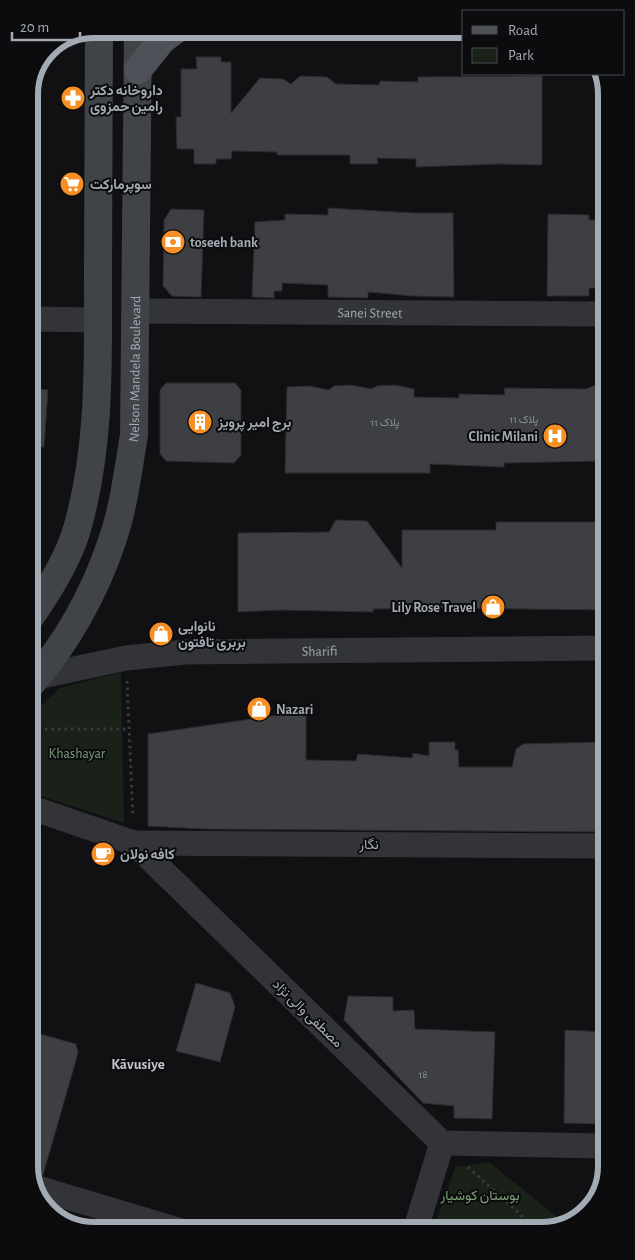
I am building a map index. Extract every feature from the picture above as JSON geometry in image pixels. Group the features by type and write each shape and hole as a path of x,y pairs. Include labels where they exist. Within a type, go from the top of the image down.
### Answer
{"main road":[{"path":"38,606 62,566 76,531 88,485 97,406 99,38"},
{"name":"Nelson Mandela Boulevard","path":"38,676 64,640 80,613 113,540 134,436 138,38"},
{"path":"138,70 165,38"}],"street":[{"name":"Sanei Street","path":"136,311 598,314"},
{"path":"38,319 98,320"},
{"name":"Sharifi","path":"38,680 126,658 209,651 598,648"},
{"name":"مصطفی والی نژاد","path":"38,810 134,843 442,1143"},
{"name":"نگار","path":"134,843 598,846"},
{"path":"418,1222 442,1143 598,1146"},
{"path":"43,1190 151,1222"}],"path":[{"path":"126,658 134,843"},
{"path":"38,729 129,729"},
{"path":"442,1143 529,1222"}],"green space":[{"name":"Khashayar","path":"121,672 124,823 38,795 38,708 60,688"},
{"name":"بوستان کوشیار","path":"489,1162 560,1219 542,1222 436,1222 455,1167"}],"building":[{"path":"196,57 221,57 221,62 231,62 231,113 260,78 283,79 291,84 300,76 327,77 336,84 379,85 380,81 418,82 418,77 542,76 542,165 499,164 416,167 416,159 377,158 378,164 350,164 350,155 277,155 277,152 232,151 231,159 216,159 216,164 194,164 194,149 177,149 176,117 181,117 181,69 197,69"},
{"path":"328,208 414,213 453,213 454,297 368,292 368,298 328,297 328,285 282,283 282,291 274,291 274,298 252,297 255,222 285,220 285,214 328,215"},
{"path":"171,209 204,210 201,297 172,296 163,286 164,220"},
{"path":"548,214 589,215 589,220 598,220 598,288 589,288 589,296 547,296"},
{"name":"برج امیر پرویز","path":"166,383 235,383 241,390 241,455 234,463 166,461 160,454 160,390"},
{"path":"598,384 598,461 504,463 504,467 430,464 430,473 285,473 287,387 309,386 329,390 334,386 351,385 371,389 377,386 395,385 414,389 414,397 459,398 459,394 505,395 504,388 586,389"},
{"path":"38,389 48,390 44,447 38,447"},
{"path":"336,520 367,521 402,568 402,530 496,530 496,522 598,522 598,610 445,608 373,609 373,612 281,610 238,612 238,533 329,532"},
{"path":"306,711 306,760 356,761 358,754 412,758 413,753 429,756 429,742 455,742 455,750 458,750 459,767 512,767 516,749 523,744 598,742 598,832 205,829 148,826 148,734"},
{"path":"196,983 230,993 235,1007 220,1062 176,1051"},
{"path":"348,996 393,997 393,1011 414,1010 415,1029 495,1032 492,1119 454,1118 454,1106 423,1103 344,1020"},
{"path":"565,1030 598,1032 598,1124 564,1123"},
{"path":"38,1033 76,1044 78,1053 43,1175 39,1174 38,1166"}],"place":[{"name":"داروخانه دکتر رامین حمزوی","path":"73,98"},
{"name":"سوپرمارکت","path":"72,184"},
{"name":"toseeh bank","path":"173,242"},
{"name":"برج امیر پرویز","path":"200,422"},
{"name":"Clinic Milani","path":"555,436"},
{"name":"Lily Rose Travel","path":"493,607"},
{"name":"نانوایی بربری تافتون","path":"161,634"},
{"name":"Nazari","path":"259,709"},
{"name":"کافه نولان","path":"103,854"}],"district":[{"name":"Kāvusiye","path":"138,1064"}]}
